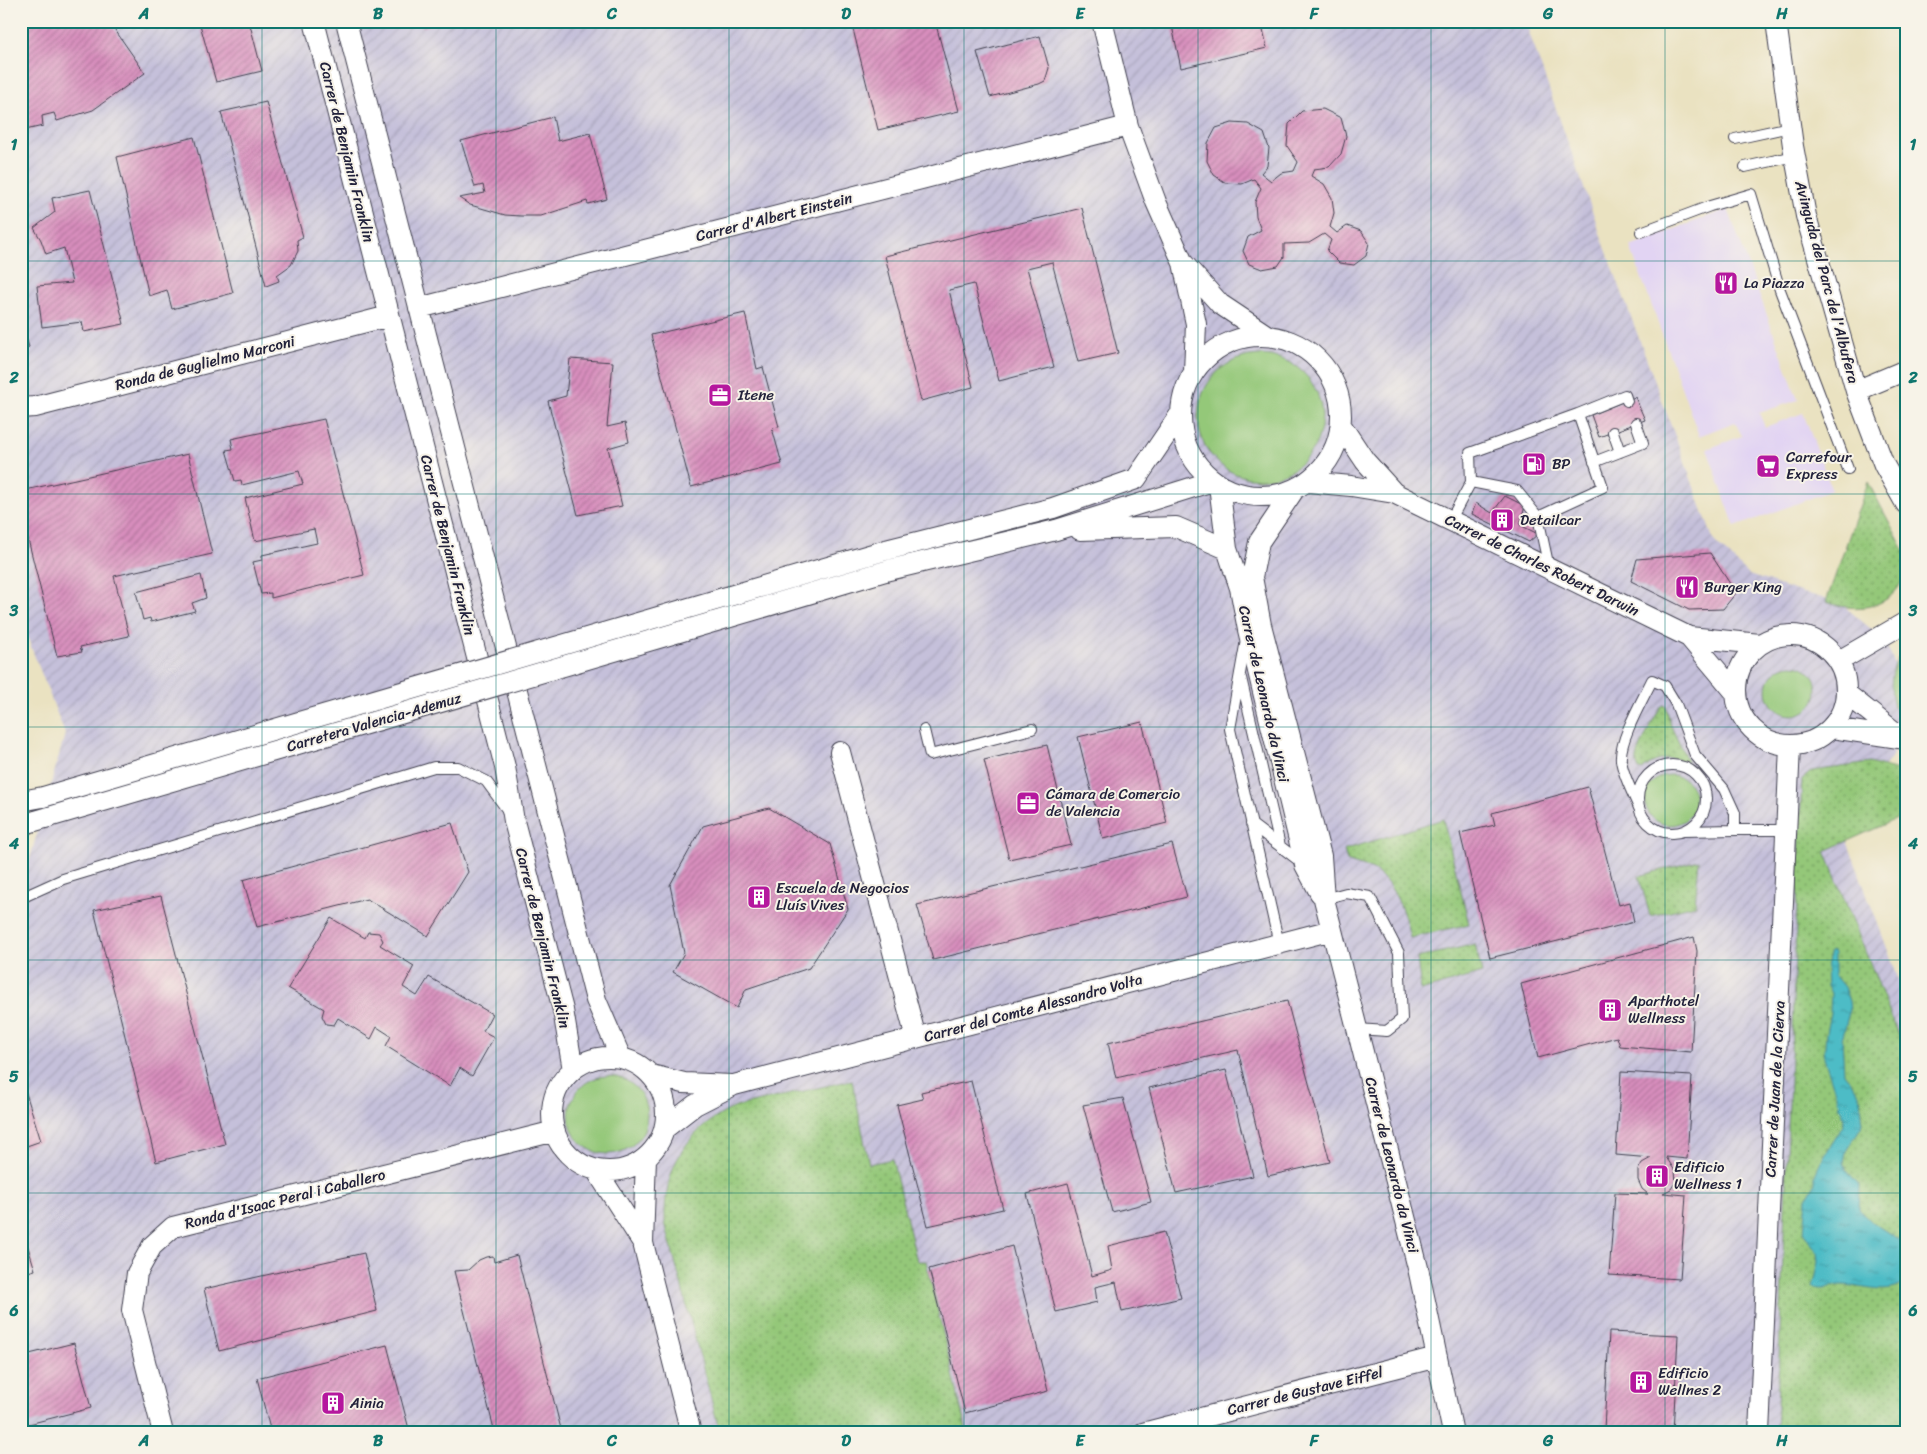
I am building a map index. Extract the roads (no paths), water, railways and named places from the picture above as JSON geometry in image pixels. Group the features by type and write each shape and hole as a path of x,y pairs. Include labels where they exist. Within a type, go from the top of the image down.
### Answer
{"street":[{"name":"Carrer de Benjamin Franklin","path":"314,21 505,768 514,821 563,1010 572,1070"},
{"name":"Carrer de Benjamin Franklin","path":"346,21 596,1000 621,1058"},
{"path":"1102,21 1128,126 1156,202 1183,263 1196,324 1194,372"},
{"name":"Avinguda del Parc de l'Albufera","path":"1776,21 1794,156 1806,216 1856,391 1884,465 1906,504"},
{"name":"Carrer d'Albert Einstein","path":"420,308 1128,126"},
{"path":"1183,263 1220,304 1268,336 1293,343 1315,356 1330,376 1340,400 1341,425 1336,447 1324,466 1301,486 1268,497 1243,495 1216,483 1195,462 1184,439 1181,413 1184,392 1194,372 1208,356 1226,344 1247,337 1268,336"},
{"name":"Ronda de Guglielmo Marconi","path":"21,408 35,407 389,316"},
{"path":"1856,391 1906,370"},
{"name":"Carretera Valencia-Ademuz","path":"21,801 43,797 886,550 1053,508 1136,479 1181,413"},
{"name":"Carrer de Charles Robert Darwin","path":"1341,425 1365,461 1394,494"},
{"path":"1056,530 1216,483"},
{"name":"Carrer de Leonardo da Vinci","path":"1216,483 1227,549 1240,588 1248,630 1304,865 1324,899"},
{"name":"Carrer de Charles Robert Darwin","path":"1301,486 1351,486 1394,494 1690,637 1760,644"},
{"name":"Carrer de Leonardo da Vinci","path":"1301,486 1259,542 1252,577 1261,625 1321,856 1324,899 1418,1268 1453,1433"},
{"path":"1056,530 1176,527 1227,549"},
{"name":"Carretera Valencia-Ademuz","path":"21,825 890,570 1056,530"},
{"path":"1838,661 1906,622"},
{"path":"1794,634 1812,638 1827,648 1838,661 1845,677 1847,694 1842,713 1832,728 1820,738 1806,744 1790,746 1774,743 1758,735 1747,723 1738,708 1735,692 1738,673 1747,657 1760,644 1777,636 1794,634"},
{"name":"Carrer de Charles Robert Darwin","path":"1690,637 1735,692"},
{"path":"1847,694 1903,740"},
{"path":"1832,728 1903,740"},
{"name":"Carrer de Juan de la Cierva","path":"1759,1433 1790,746"},
{"path":"840,752 916,1038"},
{"name":"Carrer del Comte Alessandro Volta","path":"664,1129 695,1105 734,1085 1332,930"},
{"path":"604,1057 621,1058 637,1065 651,1075 661,1092 666,1110 664,1129 657,1145 646,1158 631,1167 614,1171 596,1170 582,1165 570,1156 560,1144 554,1131 552,1114 554,1098 561,1083 572,1070 587,1062 604,1057"},
{"name":"Carrer del Comte Alessandro Volta","path":"651,1075 684,1083 734,1085"},
{"name":"Ronda d'Isaac Peral i Caballero","path":"163,1433 132,1310 137,1273 152,1246 172,1227 554,1131"},
{"path":"646,1158 643,1243 691,1433"},
{"path":"596,1170 643,1243"},
{"name":"Carrer de Gustave Eiffel","path":"1143,1433 1437,1357"}],"lane":[{"path":"1735,139 1790,127"},
{"path":"1745,167 1794,156"},
{"path":"1641,232 1710,206 1751,194 1780,290 1848,469"},
{"path":"1450,521 1471,482 1470,453 1602,407 1625,395 1627,401"},
{"path":"1538,517 1603,487 1578,414"},
{"path":"1594,462 1643,443 1636,424"},
{"path":"1613,432 1620,452"},
{"path":"1471,482 1517,491 1538,517 1549,569"},
{"path":"1248,630 1230,729 1279,944"},
{"path":"1240,672 1280,846"},
{"path":"1735,830 1735,813 1724,789 1695,754 1676,704 1665,686 1652,680 1626,736 1621,759 1626,778 1639,808 1651,826 1661,831 1672,833 1683,831 1786,830"},
{"path":"924,730 930,755 1032,729"},
{"path":"1639,808 1638,796 1641,786 1651,773 1665,766 1676,765 1687,768 1703,784 1706,801 1701,817 1693,826 1683,831"},
{"path":"21,898 64,879 434,767 458,767 486,781 514,821"},
{"path":"1252,824 1304,865"},
{"path":"1324,899 1346,893 1370,897 1399,953 1402,1019 1387,1031 1357,1029"}],"water":[{"path":"1830,951 1834,953 1834,975 1844,987 1849,1001 1850,1009 1842,1039 1844,1073 1858,1092 1861,1100 1863,1124 1846,1151 1844,1162 1847,1171 1860,1186 1859,1209 1873,1223 1898,1239 1906,1250 1906,1282 1892,1289 1876,1290 1844,1285 1825,1289 1813,1287 1819,1261 1818,1253 1804,1233 1807,1198 1815,1183 1815,1175 1821,1161 1843,1126 1844,1119 1824,1058 1830,1013 1831,993 1827,986 1826,967"}],"place":[{"name":"La Piazza","path":"1726,283"},
{"name":"Itene","path":"720,395"},
{"name":"BP","path":"1534,464"},
{"name":"Carrefour Express","path":"1768,466"},
{"name":"Detailcar","path":"1502,520"},
{"name":"Burger King","path":"1687,587"},
{"name":"Cámara de Comercio de Valencia","path":"1028,803"},
{"name":"Escuela de Negocios Lluís Vives","path":"759,897"},
{"name":"Aparthotel Wellness","path":"1610,1010"},
{"name":"Edificio Wellness 1","path":"1657,1176"},
{"name":"Edificio Wellnes 2","path":"1641,1382"},
{"name":"Ainia","path":"333,1403"}]}
